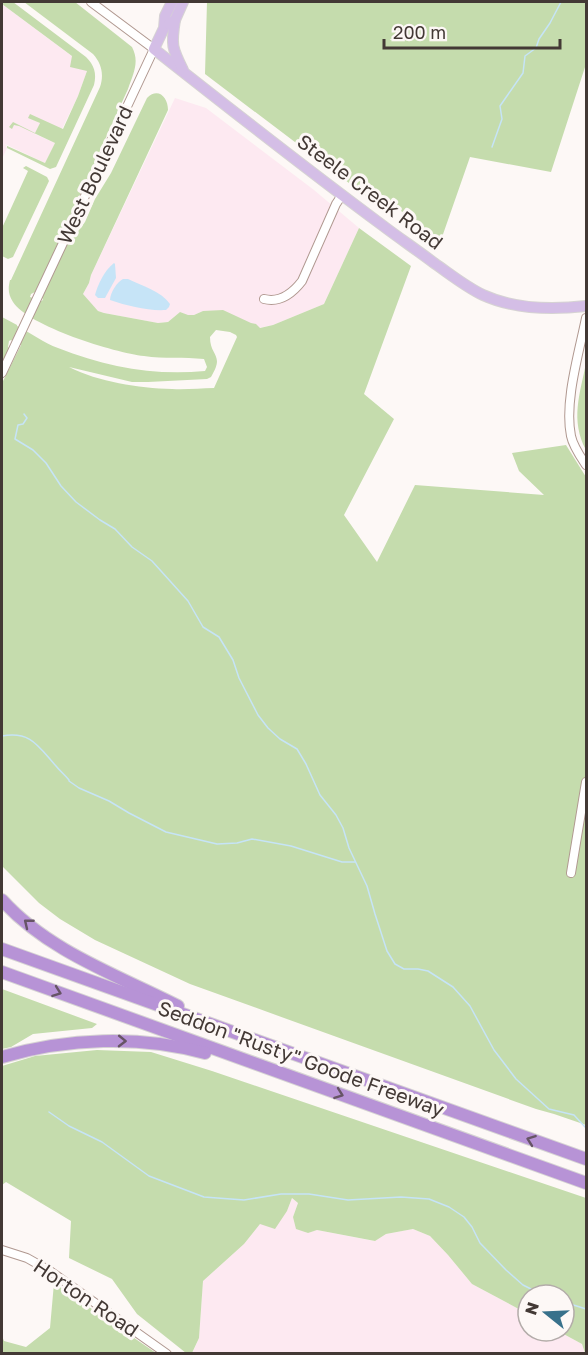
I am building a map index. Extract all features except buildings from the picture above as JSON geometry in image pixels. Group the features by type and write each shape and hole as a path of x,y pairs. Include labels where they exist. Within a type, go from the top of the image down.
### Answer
{"highway":[{"path":"2,900 31,926 63,948 104,971 227,1030"},
{"name":"Seddon \"Rusty\" Goode Freeway","path":"2,949 586,1160"},
{"name":"Seddon \"Rusty\" Goode Freeway","path":"2,972 586,1183"},
{"path":"2,1057 42,1047 71,1043 129,1041 190,1049 300,1080"}],"main road":[{"path":"154,49 164,28 165,16 172,2"},
{"path":"183,2 174,20 172,41 174,53 184,73"},
{"path":"164,28 174,20"},
{"name":"Steele Creek Road","path":"154,49 342,195 470,288 499,301 531,308 586,307"}],"street":[{"path":"91,2 154,49"},
{"name":"West Boulevard","path":"2,373 154,49"},
{"path":"264,299 271,301 286,296 296,289 302,281 342,195"},
{"path":"586,318 570,399 569,418 573,443 586,465"},
{"path":"571,873 586,782"},
{"name":"Horton Road","path":"2,1250 27,1258 50,1271 166,1353"}],"shaded area":[{"path":"2,4 73,57 87,71 62,129 30,118 40,123 35,134 55,143 45,163 5,144 7,148 2,159"},
{"path":"175,98 206,108 314,190 359,228 324,304 273,325 249,330 203,311 188,316 180,312 168,322 158,323 104,313 98,311 85,297 83,294 91,275"},
{"path":"292,1198 298,1203 293,1217 307,1233 317,1230 374,1241 386,1234 413,1229 430,1236 472,1284 516,1308 516,1343 576,1343 576,1341 582,1344 585,1353 192,1354 199,1338 203,1281 244,1244 260,1224 287,1211"}],"green space":[{"path":"2,2 13,2 86,57 94,70 94,85 56,167 50,169 5,145 45,163 55,143 19,126 14,125 12,129 9,127 13,122 35,133 40,123 28,118 30,114 63,129 87,71 70,67 72,56"},
{"path":"24,2 75,2 132,47 136,63 128,89 44,274 30,297 42,301 68,241 85,222 147,98 155,93 162,95 168,105 168,110 83,294 98,311 158,323 168,322 180,312 194,315 203,311 223,310 256,324 260,328 273,325 324,304 359,228 411,266 364,394 394,419 344,515 377,562 415,485 544,495 519,471 512,453 566,445 586,477 586,1125 190,984 95,940 60,919 39,903 2,866 2,383 21,345 9,341 9,348 2,365 2,317 53,346 112,365 167,372 205,371 207,367 204,359 131,354 73,337 53,329 22,311 10,296 10,280 100,87 101,70 93,54","holes":["216,330 230,332 237,337 214,388 177,389 132,386 93,377 69,367 132,382 207,379 211,377 217,364 210,337"]},
{"path":"207,2 586,2 586,64 551,172 470,157 441,240 379,195 374,202 205,74"},
{"path":"26,166 47,177 49,181 13,257 8,259 2,256 2,228 28,171 23,168"},
{"path":"586,363 586,450 578,428 577,417"},
{"path":"2,989 97,1024 92,1028 33,1034 11,1047 2,1049"},
{"path":"97,1050 151,1052 586,1198 586,1353 582,1344 576,1341 576,1283 516,1283 516,1308 472,1284 430,1236 413,1229 386,1234 375,1241 317,1230 308,1233 296,1229 293,1217 298,1203 292,1198 287,1211 275,1229 260,1224 244,1244 203,1281 199,1338 192,1353 186,1353 137,1314 112,1279 69,1258 71,1221 6,1182 2,1185 2,1066 35,1056"},
{"path":"54,1283 156,1353 2,1353 2,1336 4,1341 26,1347 50,1328"}],"water":[{"path":"114,263 116,278 105,298 98,298 95,295 100,282"},
{"path":"123,279 128,279 156,292 166,299 170,304 169,307 166,310 152,310 110,300 114,288"}],"waterway":[{"path":"492,147 502,119 500,106 523,73 525,56 536,48 561,2"},
{"path":"24,414 27,418 23,424 18,425 15,439 33,450 46,463 61,486 76,502 115,529 132,547 152,561 188,601 203,627 219,637 233,660 239,678 258,715 268,728 280,739 297,749 320,795 343,828 349,848 367,886 387,951 395,964 404,969 428,971 453,987 470,1006 494,1050 516,1079 549,1109 574,1115 585,1127"},
{"path":"2,736 27,738 39,746 69,781 79,788 109,801 166,832 217,844 237,843 252,839 291,846 342,862 355,862"},
{"path":"49,1112 69,1126 102,1142 149,1176 204,1197 244,1200 281,1194 309,1194 348,1200 401,1197 429,1199 449,1207 464,1217 480,1243 521,1283"},
{"path":"576,1306 586,1309"}]}
